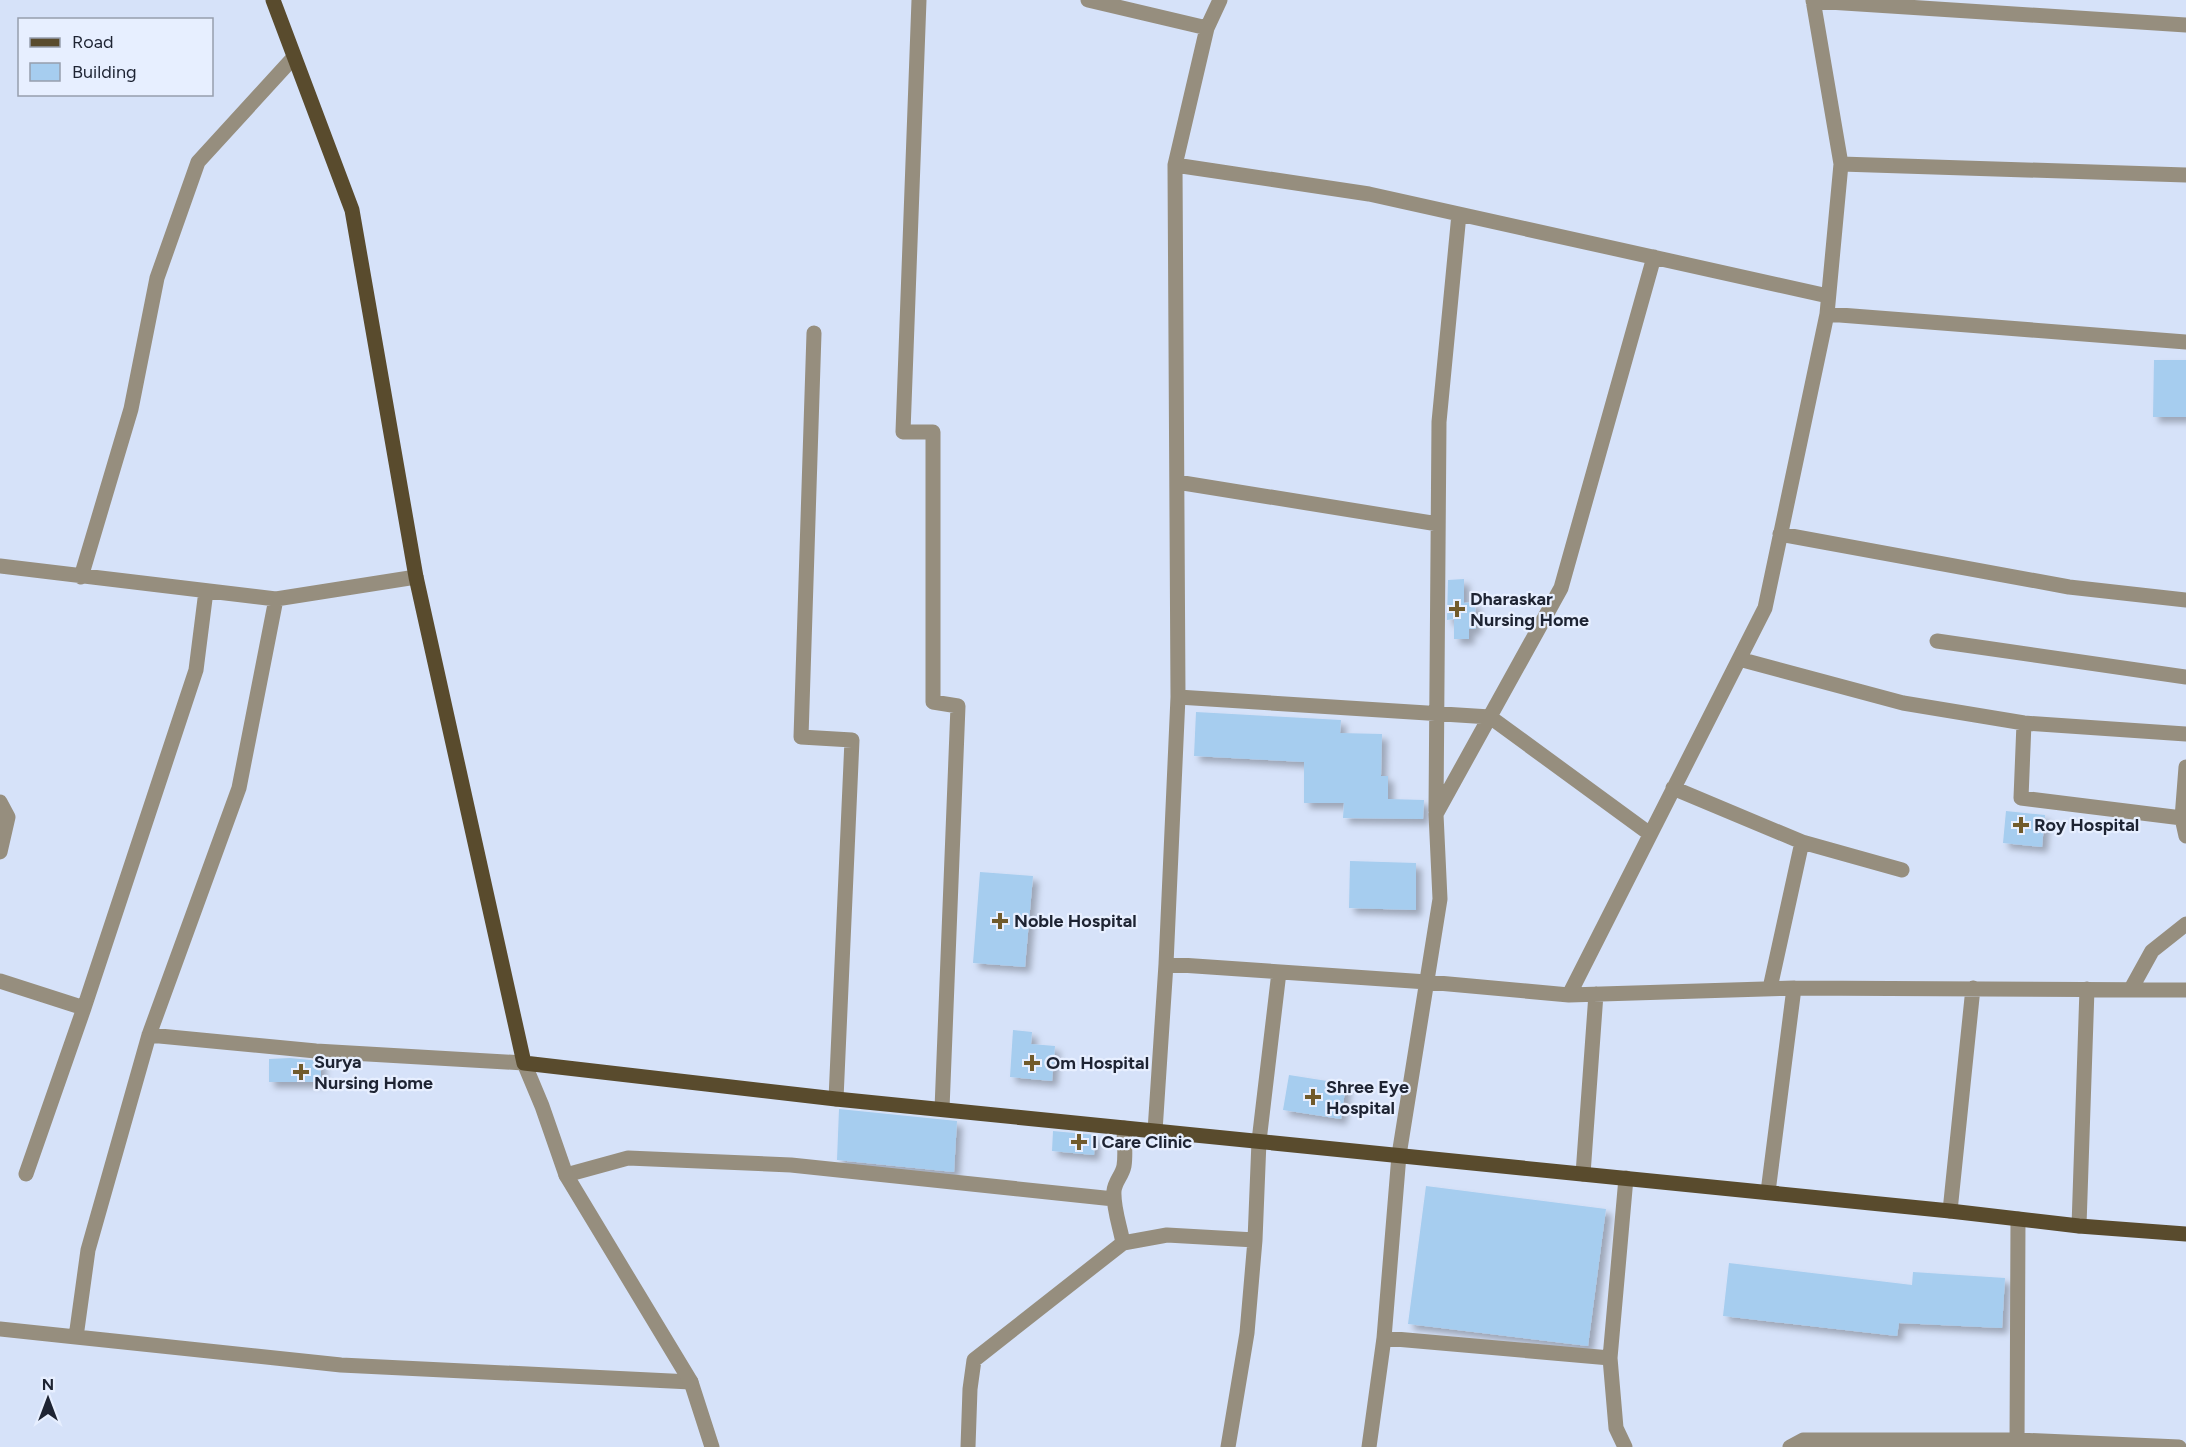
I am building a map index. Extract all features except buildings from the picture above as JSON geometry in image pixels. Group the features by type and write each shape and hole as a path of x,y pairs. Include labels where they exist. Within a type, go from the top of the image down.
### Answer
{"main road":[{"path":"273,0 352,210 416,577 524,1063 836,1099 1768,1192 2079,1226 2186,1234"}],"street":[{"path":"919,0 903,432 933,432 933,702 958,706 942,1109"},
{"path":"1088,0 1207,28"},
{"path":"1155,1131 1166,964 1178,697 1175,165 1207,28 1220,0"},
{"path":"1569,995 1765,608 1827,314 1841,164 1813,1 2186,25"},
{"path":"81,577 131,409 157,278 198,162 294,57"},
{"path":"1841,164 2186,175"},
{"path":"1175,165 1369,194 1828,296"},
{"path":"1370,1447 1384,1338 1399,1155 1440,899 1436,814 1439,422 1459,214"},
{"path":"1436,814 1561,588 1654,257"},
{"path":"1827,314 2186,342"},
{"path":"814,333 801,737 852,740 836,1099"},
{"path":"1177,482 1438,524"},
{"path":"1780,534 2069,587 2186,600"},
{"path":"0,566 276,599 416,577"},
{"path":"26,1174 84,1008 196,670 206,591"},
{"path":"76,1337 88,1250 149,1035 239,788 276,599"},
{"path":"1937,641 2186,677"},
{"path":"1739,659 1903,703 2024,723 2186,734"},
{"path":"1178,697 1490,717 1650,834"},
{"path":"2024,723 2021,798 2182,818"},
{"path":"2186,767 2182,818 2186,836"},
{"path":"1674,789 1802,842 1902,870"},
{"path":"0,802 8,817 0,852"},
{"path":"1770,988 1802,842"},
{"path":"2131,989 2152,951 2186,924"},
{"path":"1166,964 1427,982 1569,995 1770,988 2186,990"},
{"path":"1228,1447 1247,1333 1255,1240 1259,1141 1279,972"},
{"path":"0,981 84,1008"},
{"path":"1768,1192 1794,988"},
{"path":"1950,1211 1973,988"},
{"path":"2079,1226 2087,989"},
{"path":"1583,1174 1596,994"},
{"path":"149,1035 315,1051 524,1063 566,1175 691,1382 712,1447"},
{"path":"1124,1128 1124,1166 1116,1180 1114,1199 1124,1243"},
{"path":"566,1175 628,1158 791,1165 1114,1199"},
{"path":"1625,1447 1616,1428 1610,1358 1626,1178"},
{"path":"2018,1219 2018,1444"},
{"path":"968,1447 970,1389 974,1359 1124,1243 1167,1235 1255,1240"},
{"path":"0,1329 341,1365 691,1382"},
{"path":"1384,1338 1610,1358"},
{"path":"1790,1447 1803,1440 2180,1447"}],"place":[{"name":"Dharaskar Nursing Home","path":"1457,609"},
{"name":"Roy Hospital","path":"2021,825"},
{"name":"Noble Hospital","path":"1000,921"},
{"name":"Om Hospital","path":"1032,1063"},
{"name":"Surya Nursing Home","path":"301,1072"},
{"name":"Shree Eye Hospital","path":"1313,1097"},
{"name":"I Care Clinic","path":"1079,1142"}]}
